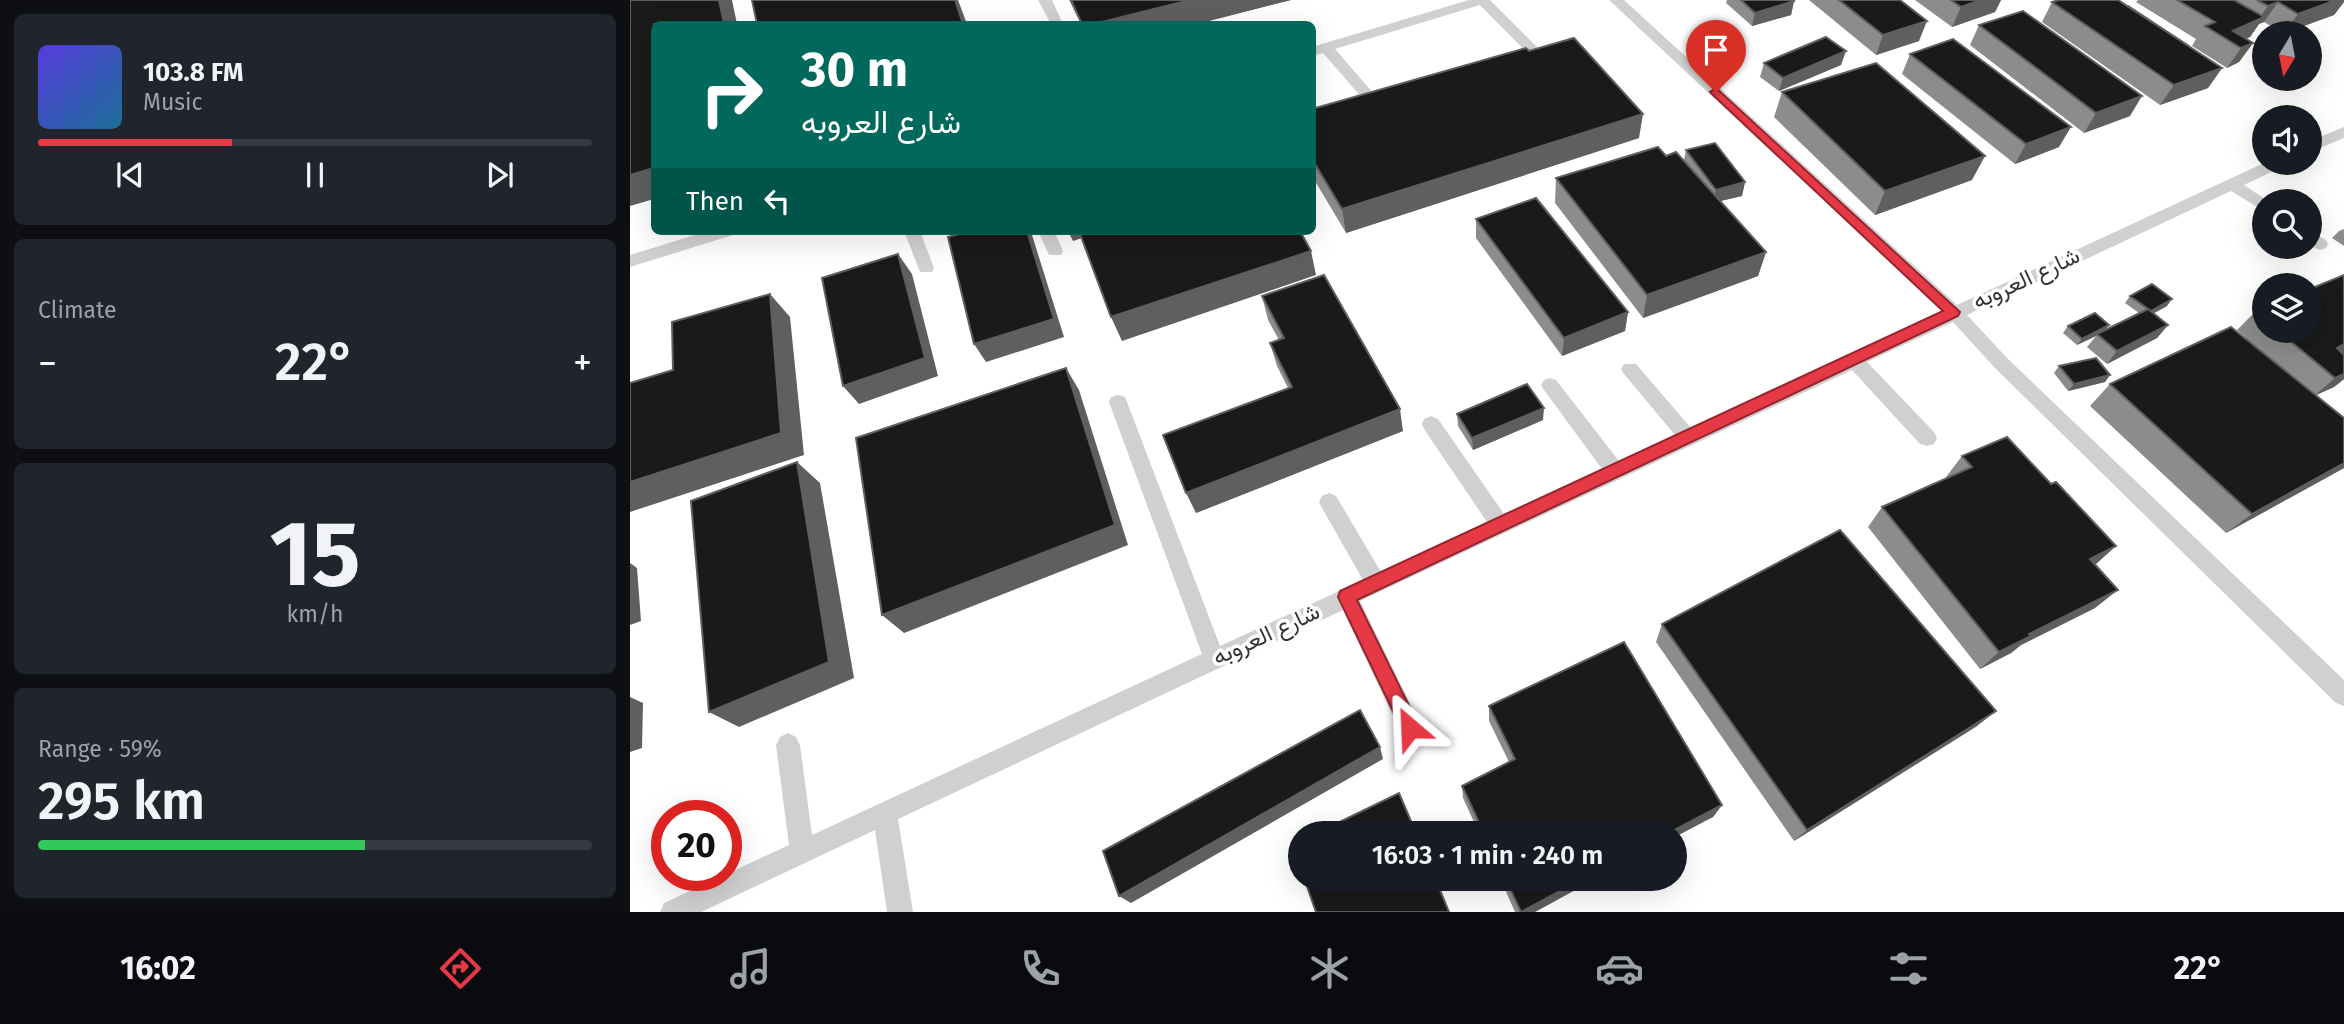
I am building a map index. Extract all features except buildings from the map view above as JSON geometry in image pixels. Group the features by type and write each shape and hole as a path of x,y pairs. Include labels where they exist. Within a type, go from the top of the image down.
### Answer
{"lane":[{"path":"1045,0 1056,21"},
{"path":"1382,113 1320,50 1466,2 1483,0 1539,57"},
{"path":"1616,0 1953,312 2022,383 2344,695"},
{"path":"2322,142 2344,132"},
{"name":"شارع العروبه","path":"673,912 716,902 802,851 2252,175"},
{"path":"2232,184 2252,198"},
{"path":"630,261 713,235"},
{"path":"914,235 926,268"},
{"path":"1048,235 1055,251"},
{"path":"1853,359 1927,438"},
{"path":"1630,369 1688,437"},
{"path":"1550,386 1615,471"},
{"path":"1118,402 1214,659"},
{"path":"1431,424 1500,525"},
{"path":"1329,502 1376,583"},
{"path":"1347,597 1410,728"},
{"path":"788,745 802,851"},
{"path":"885,813 900,912"}],"route":[{"path":"1410,728 1347,597 1953,312 1935,292 1716,92"}]}
